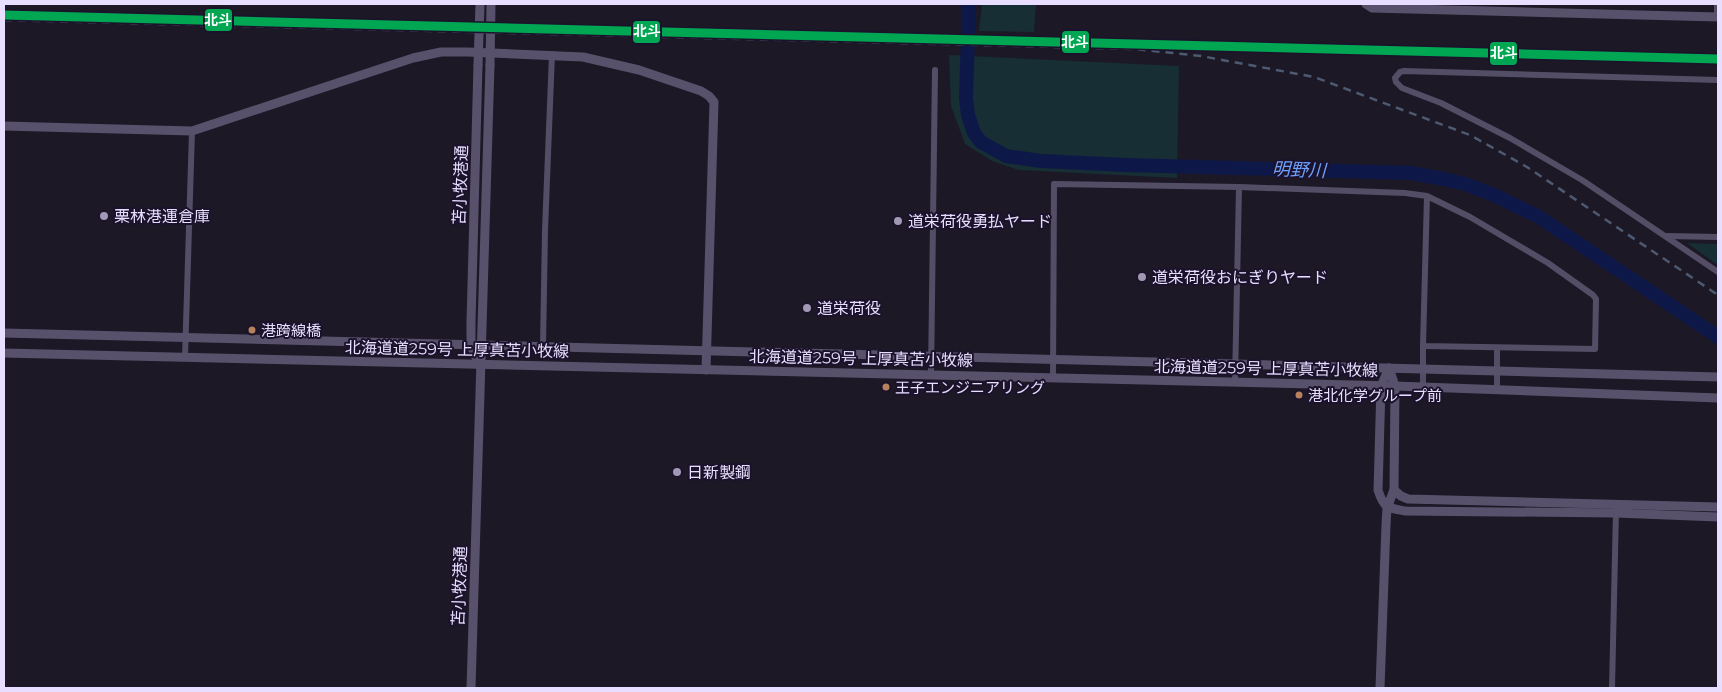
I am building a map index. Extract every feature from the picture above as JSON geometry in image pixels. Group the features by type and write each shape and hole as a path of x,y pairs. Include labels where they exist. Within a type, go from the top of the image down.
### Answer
{"street":[{"name":"苫小牧港通","path":"480,4 471,345 480,365"},
{"name":"苫小牧港通","path":"471,688 491,4"},
{"path":"1366,4 1372,8 1458,7 1717,17 1717,4"},
{"path":"4,126 192,131 413,58 441,52 583,56 639,70 701,92 709,96 714,102 706,370"},
{"path":"543,347 545,230 552,54"},
{"path":"931,375 935,70"},
{"path":"1718,80 1404,71 1400,72 1395,78 1398,86 1441,103 1510,138 1582,180 1718,272"},
{"path":"185,357 192,131"},
{"path":"1053,378 1054,184 1240,187 1405,193 1427,196 1518,244 1582,287 1596,299 1595,349 1423,346"},
{"path":"1235,382 1240,187"},
{"path":"1423,387 1427,196"},
{"path":"1666,236 1718,237"},
{"name":"北海道道259号 上厚真苫小牧線","path":"4,333 1718,377"},
{"path":"1496,390 1497,348"},
{"name":"北海道道259号 上厚真苫小牧線","path":"4,353 1395,386 1718,398"},
{"path":"1380,688 1383,568 1387,508 1394,490 1395,386 1389,368"},
{"path":"1389,368 1381,386 1378,490 1382,502 1387,508 1406,511 1718,507"},
{"path":"1394,490 1400,496 1408,499 1617,509 1718,517"},
{"path":"1612,688 1617,509"}],"green space":[{"path":"982,4 1036,4 1034,32 979,31"},
{"path":"949,55 1179,66 1177,178 1019,170 992,161 965,144 951,106"},
{"path":"1687,243 1718,244 1718,265"}],"waterway":[{"name":"明野川","path":"969,4 966,98 968,115 974,133 981,142 1006,156 1041,161 1126,165 1411,173 1465,184 1494,195 1539,217 1718,337"}],"railway":[{"path":"4,20 1134,49 1201,56 1314,77 1470,135 1527,167 1718,295"}],"transit line":[{"name":"北斗","path":"4,15 1718,59"}],"place":[{"name":"栗林港運倉庫","path":"104,216"},
{"name":"道栄荷役勇払ヤード","path":"898,221"},
{"name":"道栄荷役おにぎりヤード","path":"1142,277"},
{"name":"道栄荷役","path":"807,308"},
{"name":"港跨線橋","path":"252,330"},
{"name":"王子エンジニアリング","path":"886,387"},
{"name":"港北化学グループ前","path":"1299,395"},
{"name":"日新製鋼","path":"677,472"}]}
